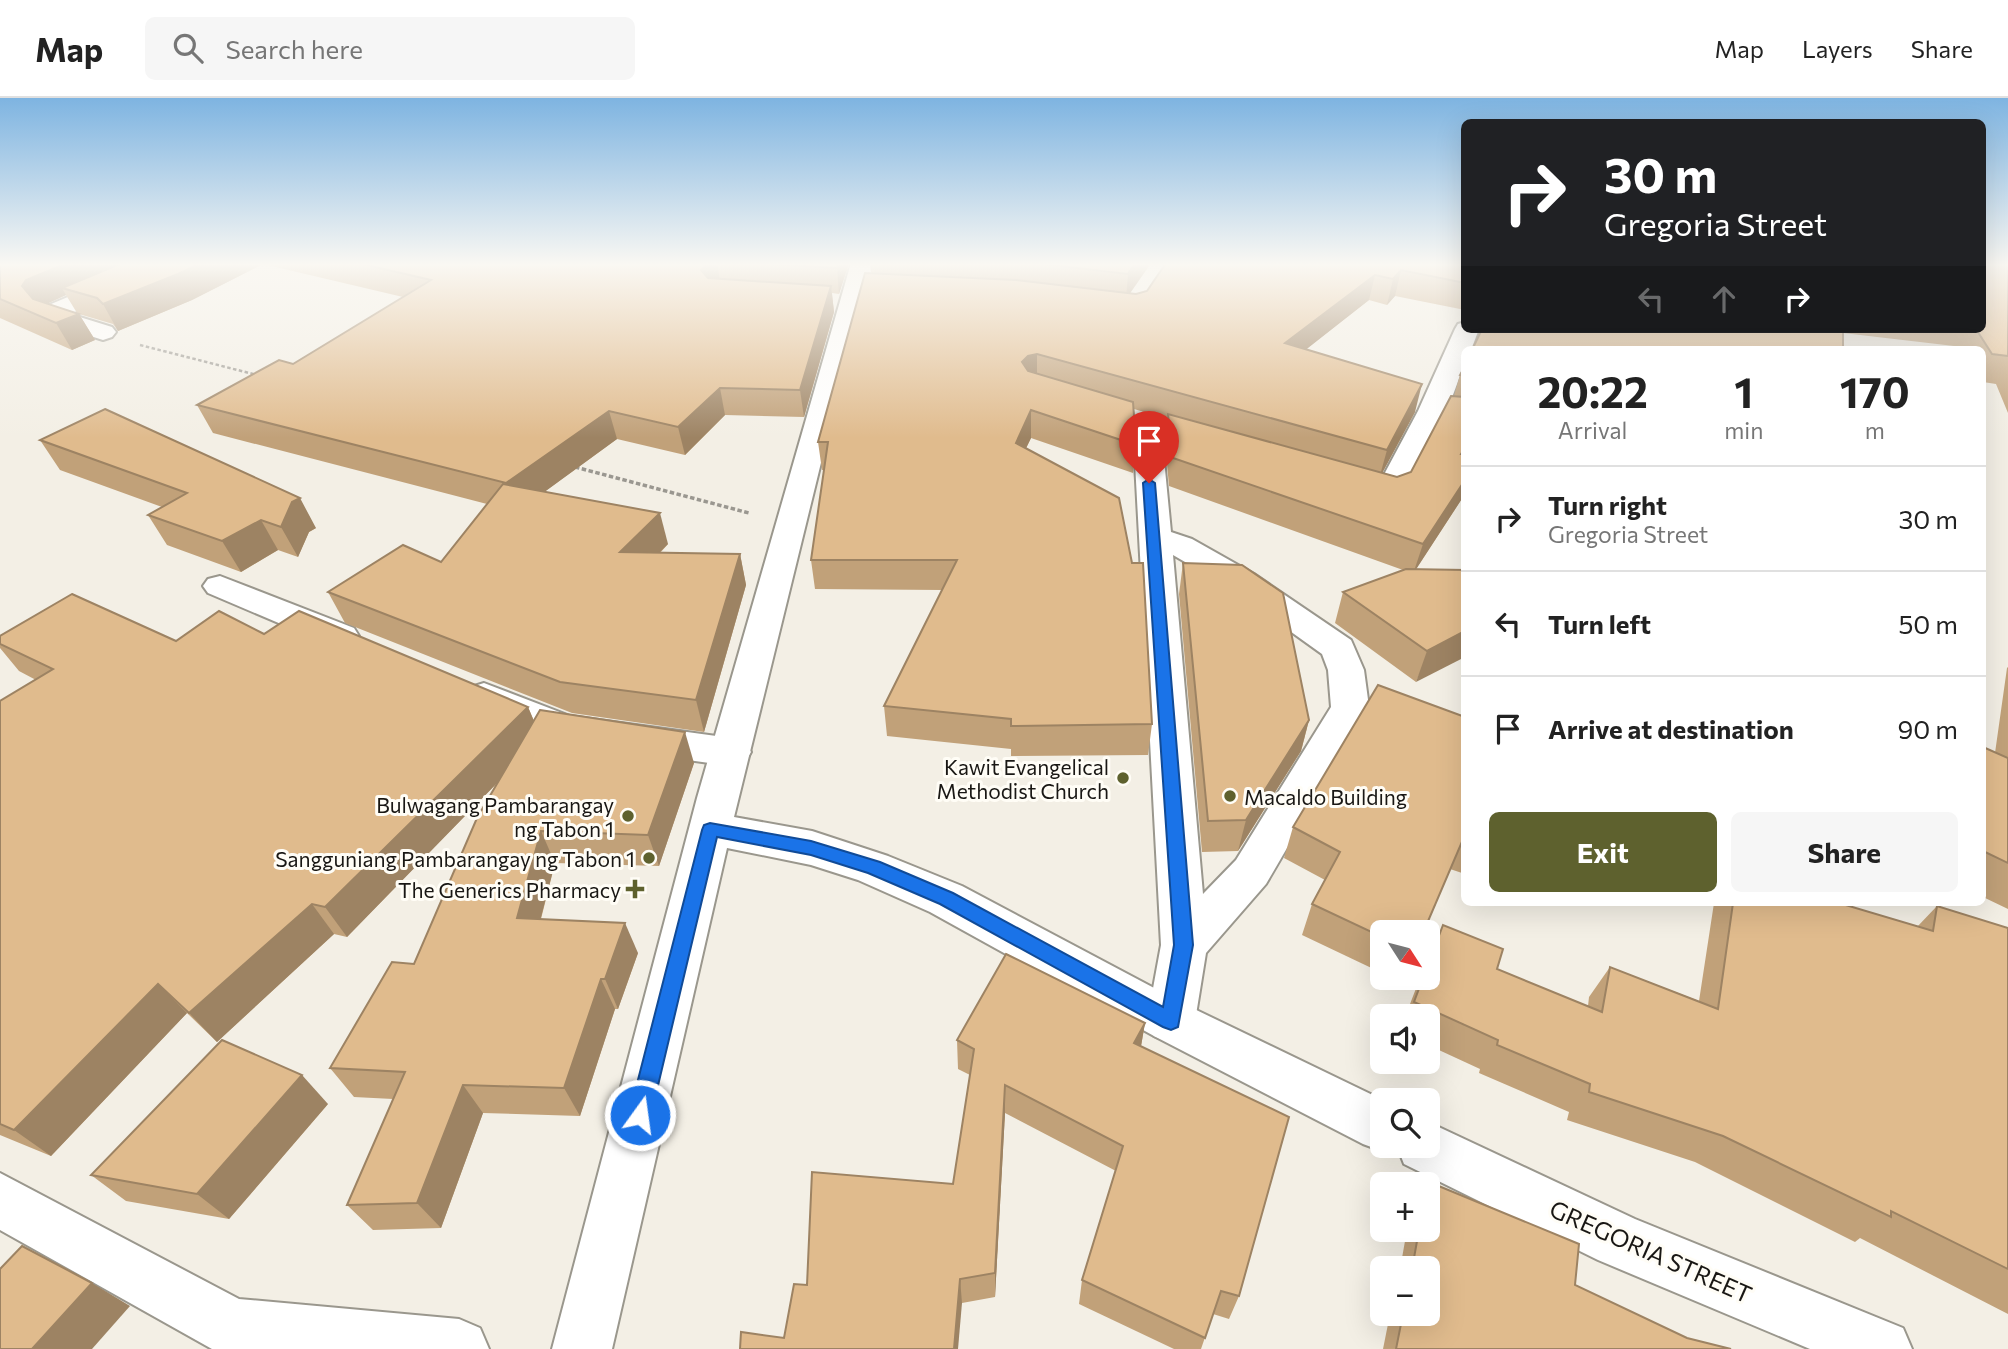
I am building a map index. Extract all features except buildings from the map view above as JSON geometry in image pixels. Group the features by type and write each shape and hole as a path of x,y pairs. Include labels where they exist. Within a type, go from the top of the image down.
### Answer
{"street":[{"path":"70,321 103,332"},
{"path":"582,1349 710,830 815,430 846,321"},
{"path":"1326,476 1389,494 1443,413 1461,350"},
{"path":"1171,1021 1184,945 1147,425 1250,454"},
{"path":"1153,537 1181,546 1242,581 1338,648 1346,670 1350,707 1251,872 1184,945"},
{"path":"220,586 372,649"},
{"path":"447,681 565,729 731,752"},
{"path":"710,830 811,848 873,867 946,899 1171,1021 1370,1120"},
{"name":"GREGORIA STREET","path":"1440,1154 1618,1240 1882,1349"},
{"path":"0,1200 233,1328 459,1349"}],"path":[{"path":"136,344 269,378"},
{"path":"566,465 651,485 790,525"}],"place":[{"name":"Kawit Evangelical Methodist Church","path":"1123,778"},
{"name":"Macaldo Building","path":"1230,796"},
{"name":"Bulwagang Pambarangay ng Tabon 1","path":"628,816"},
{"name":"Sangguniang Pambarangay ng Tabon 1","path":"649,858"},
{"name":"The Generics Pharmacy","path":"635,889"}],"route":[{"path":"640,1115 710,830 753,835 811,848 873,867 946,899 1171,1021 1184,945 1149,483"}]}
